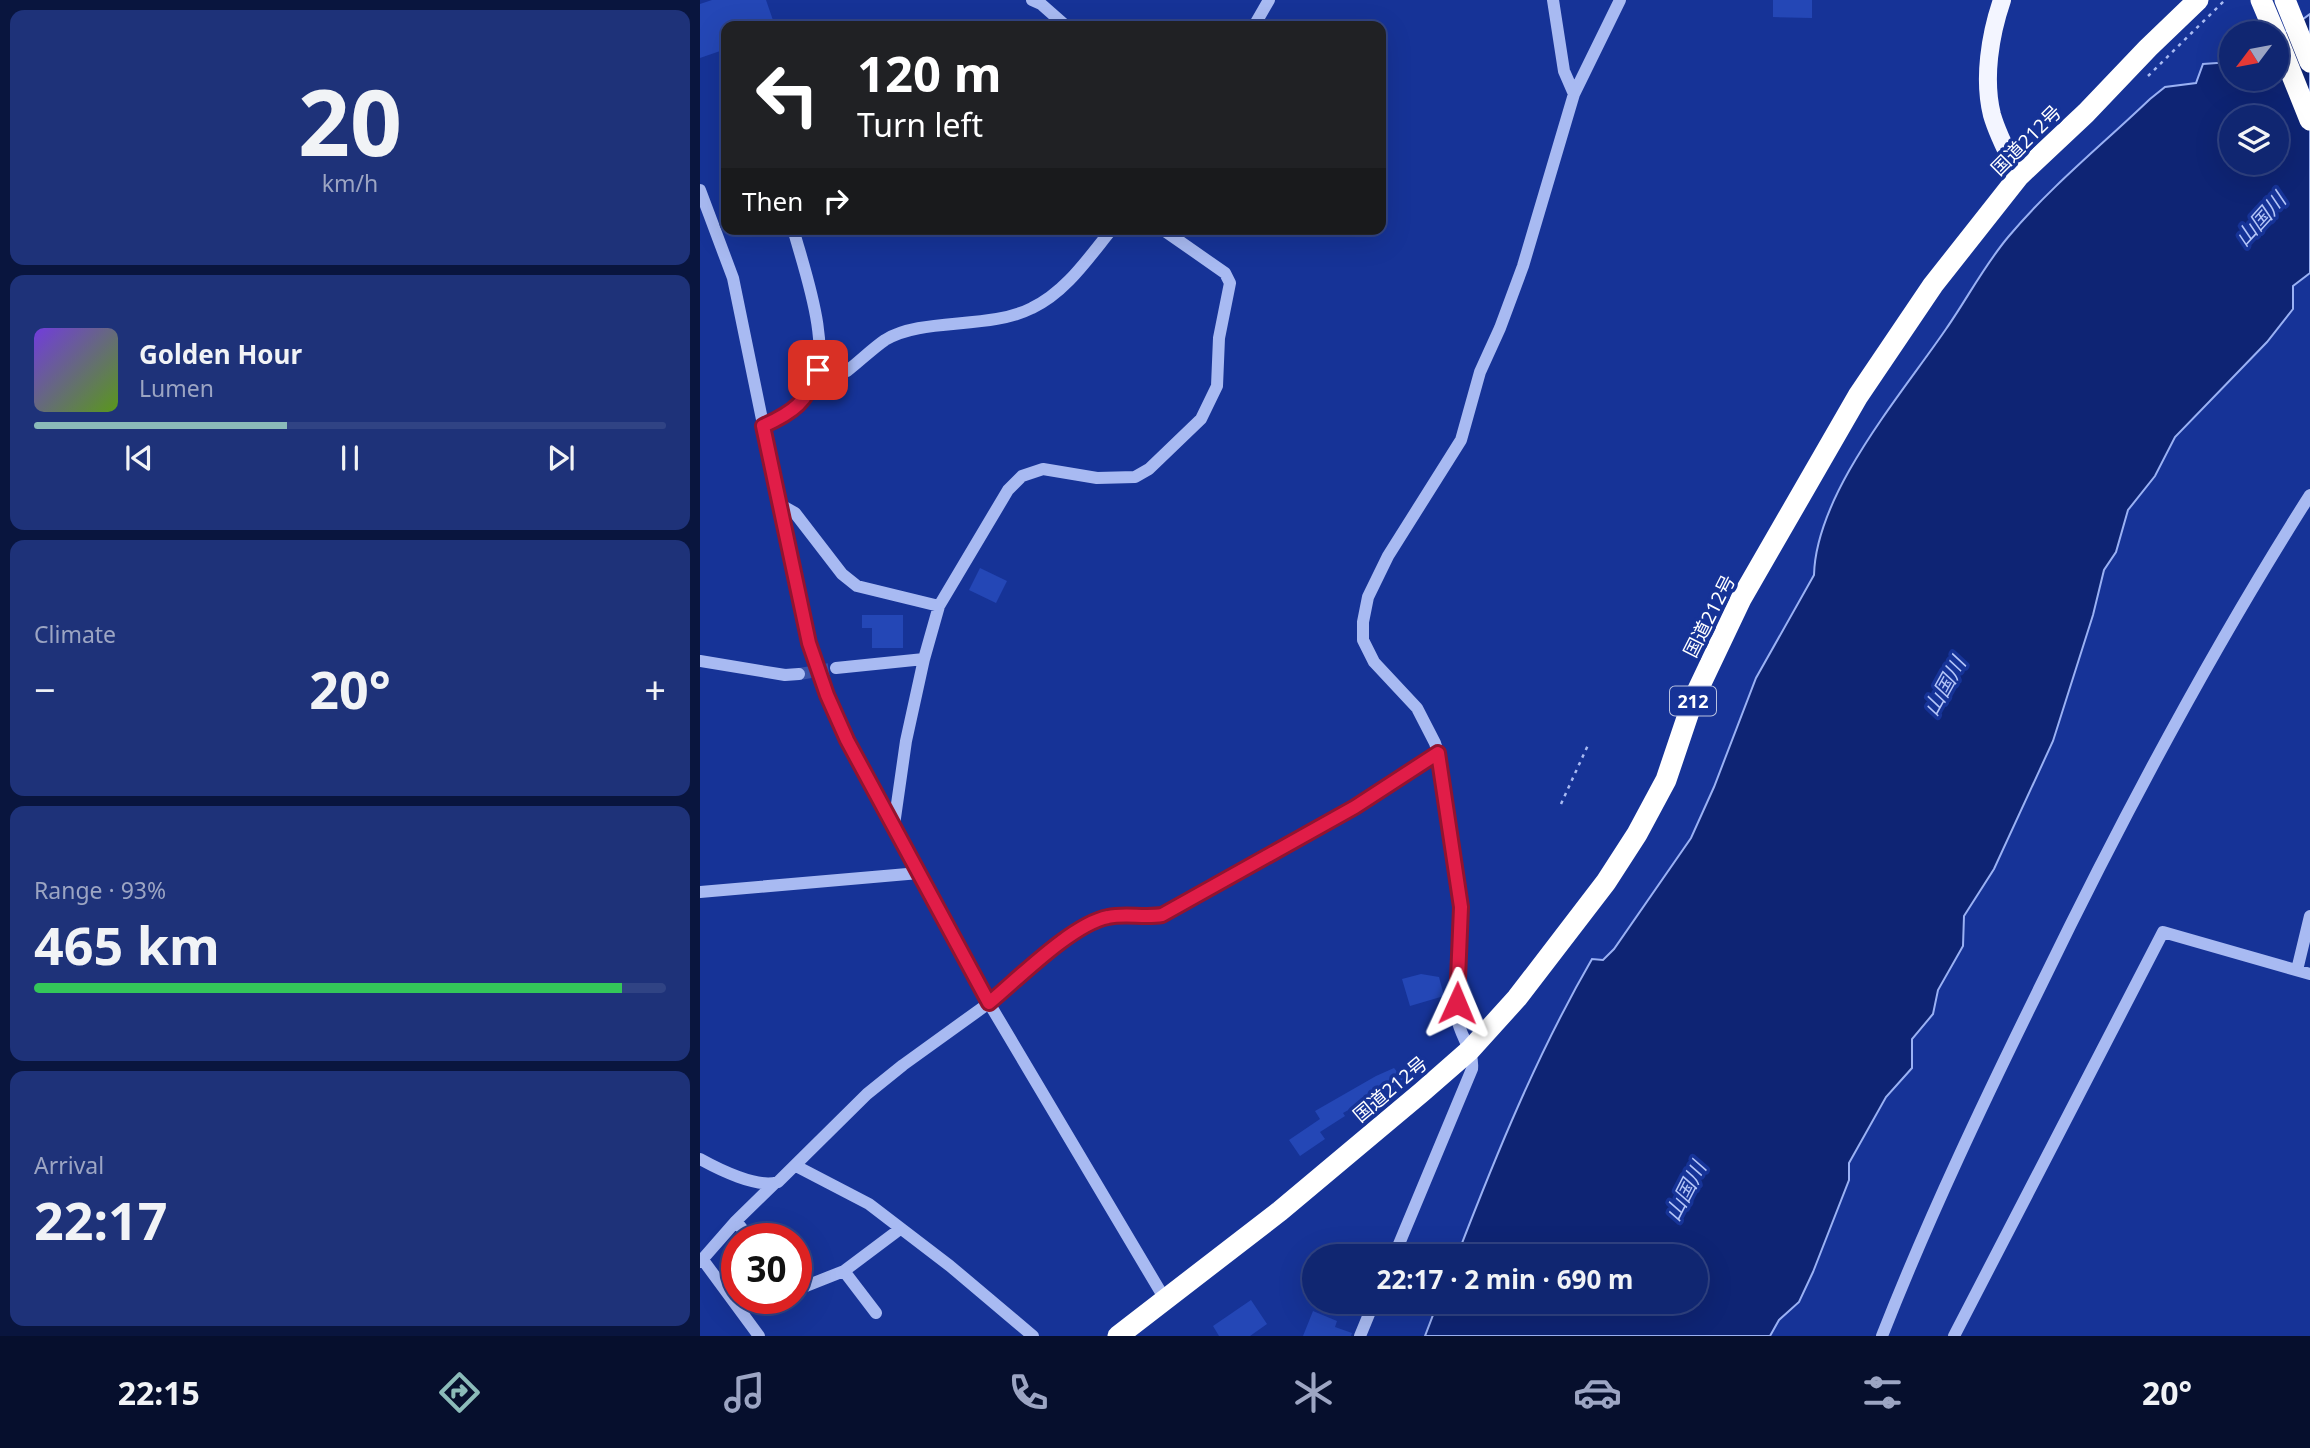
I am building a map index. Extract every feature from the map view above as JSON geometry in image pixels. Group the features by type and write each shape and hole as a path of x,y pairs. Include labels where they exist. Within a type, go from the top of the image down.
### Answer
{"highway":[{"name":"国道212号","path":"1118,1336 1280,1211 1470,1050 1543,965 1606,882 1637,834 1666,780 1693,700 1741,599 1858,396 1933,285 2019,176 2198,0"},
{"path":"2262,0 2270,21"},
{"path":"2285,0 2310,62"},
{"path":"2289,68 2310,120"}],"main road":[{"path":"2002,0 1992,44 1988,79 1992,114 2019,176"}],"street":[{"path":"1032,0 1041,4 1060,21"},
{"path":"1257,21 1269,0"},
{"path":"1553,0 1564,71 1574,94"},
{"path":"1399,1244 1472,1069 1470,1050 1461,1035 1457,1018 1461,907 1438,753 1416,708 1374,662 1363,640 1363,622 1368,597 1388,556 1461,440 1480,372 1523,266 1574,94 1620,0"},
{"path":"700,190 733,278 809,643 827,695 847,740 989,1003 1166,1301"},
{"path":"763,426 784,416 800,404 811,390 818,370 819,335 794,235"},
{"path":"847,371 886,340 909,331 1003,319 1032,308 1061,289 1107,235"},
{"path":"894,825 906,741 939,606 1007,490 1022,476 1044,469 1097,478 1135,477 1149,469 1201,419 1217,386 1219,338 1230,283 1226,273 1171,235"},
{"path":"1882,1336 1906,1275 1994,1083 2091,881 2251,589 2310,495"},
{"path":"779,503 795,513 842,574 857,586 939,606"},
{"path":"836,668 924,659"},
{"path":"700,661 785,675 799,674"},
{"path":"759,1336 718,1277 701,1261 736,1221 796,1166 867,1094 989,1003 1076,932 1107,917 1162,915 1355,807 1438,753"},
{"path":"700,892 919,873"},
{"path":"1954,1336 2162,932 2304,972 2310,916"},
{"path":"700,1159 732,1174 774,1184"},
{"path":"796,1166 859,1199 900,1228 1033,1336"},
{"path":"812,1284 844,1271 900,1228"},
{"path":"844,1271 876,1313"},
{"path":"1360,1336 1369,1314"}],"path":[{"path":"1561,804 1588,745"}],"water":[{"name":"山国川","path":"2310,14 2310,273 2293,286 2293,309 2267,342 2175,437 2155,476 2128,510 2116,552 2104,570 2093,615 2053,741 1994,869 1964,916 1963,946 1938,990 1933,1014 1912,1039 1912,1068 1886,1097 1849,1163 1849,1180 1799,1302 1779,1320 1770,1336 1425,1336 1433,1314 1708,1314 1708,1244 1462,1244 1535,1068 1592,959 1603,960 1614,949 1691,838 1714,787 1756,678 1814,575 1818,544 1829,511 1864,446 2009,236 2042,200 2150,99 2165,87 2196,83 2203,64 2219,63 2219,91 2289,91 2289,29"}],"building":[{"path":"712,0 766,0 773,21 721,21 721,51 700,58 700,4"},
{"path":"1773,0 1812,0 1812,18 1773,17"},
{"path":"980,568 1007,581 996,603 969,590"},
{"path":"862,615 903,615 903,648 872,648 872,628 862,628"},
{"path":"1421,974 1439,977 1444,996 1410,1006 1402,979"},
{"path":"1394,1068 1403,1079 1392,1090 1389,1087 1343,1113 1345,1116 1320,1132 1325,1139 1300,1156 1289,1140 1320,1119 1315,1111"},
{"path":"1251,1300 1267,1324 1250,1336 1219,1336 1213,1326"},
{"path":"1312,1314 1320,1314 1337,1321 1335,1327 1352,1333 1351,1336 1303,1336"}],"tunnel":[{"path":"799,674 836,668"}],"route":[{"path":"818,370 811,390 800,404 784,416 763,426 809,643 827,695 847,740 989,1003 1054,949 1095,921 1107,917 1162,915 1355,807 1438,753 1461,907 1457,1003"}]}
